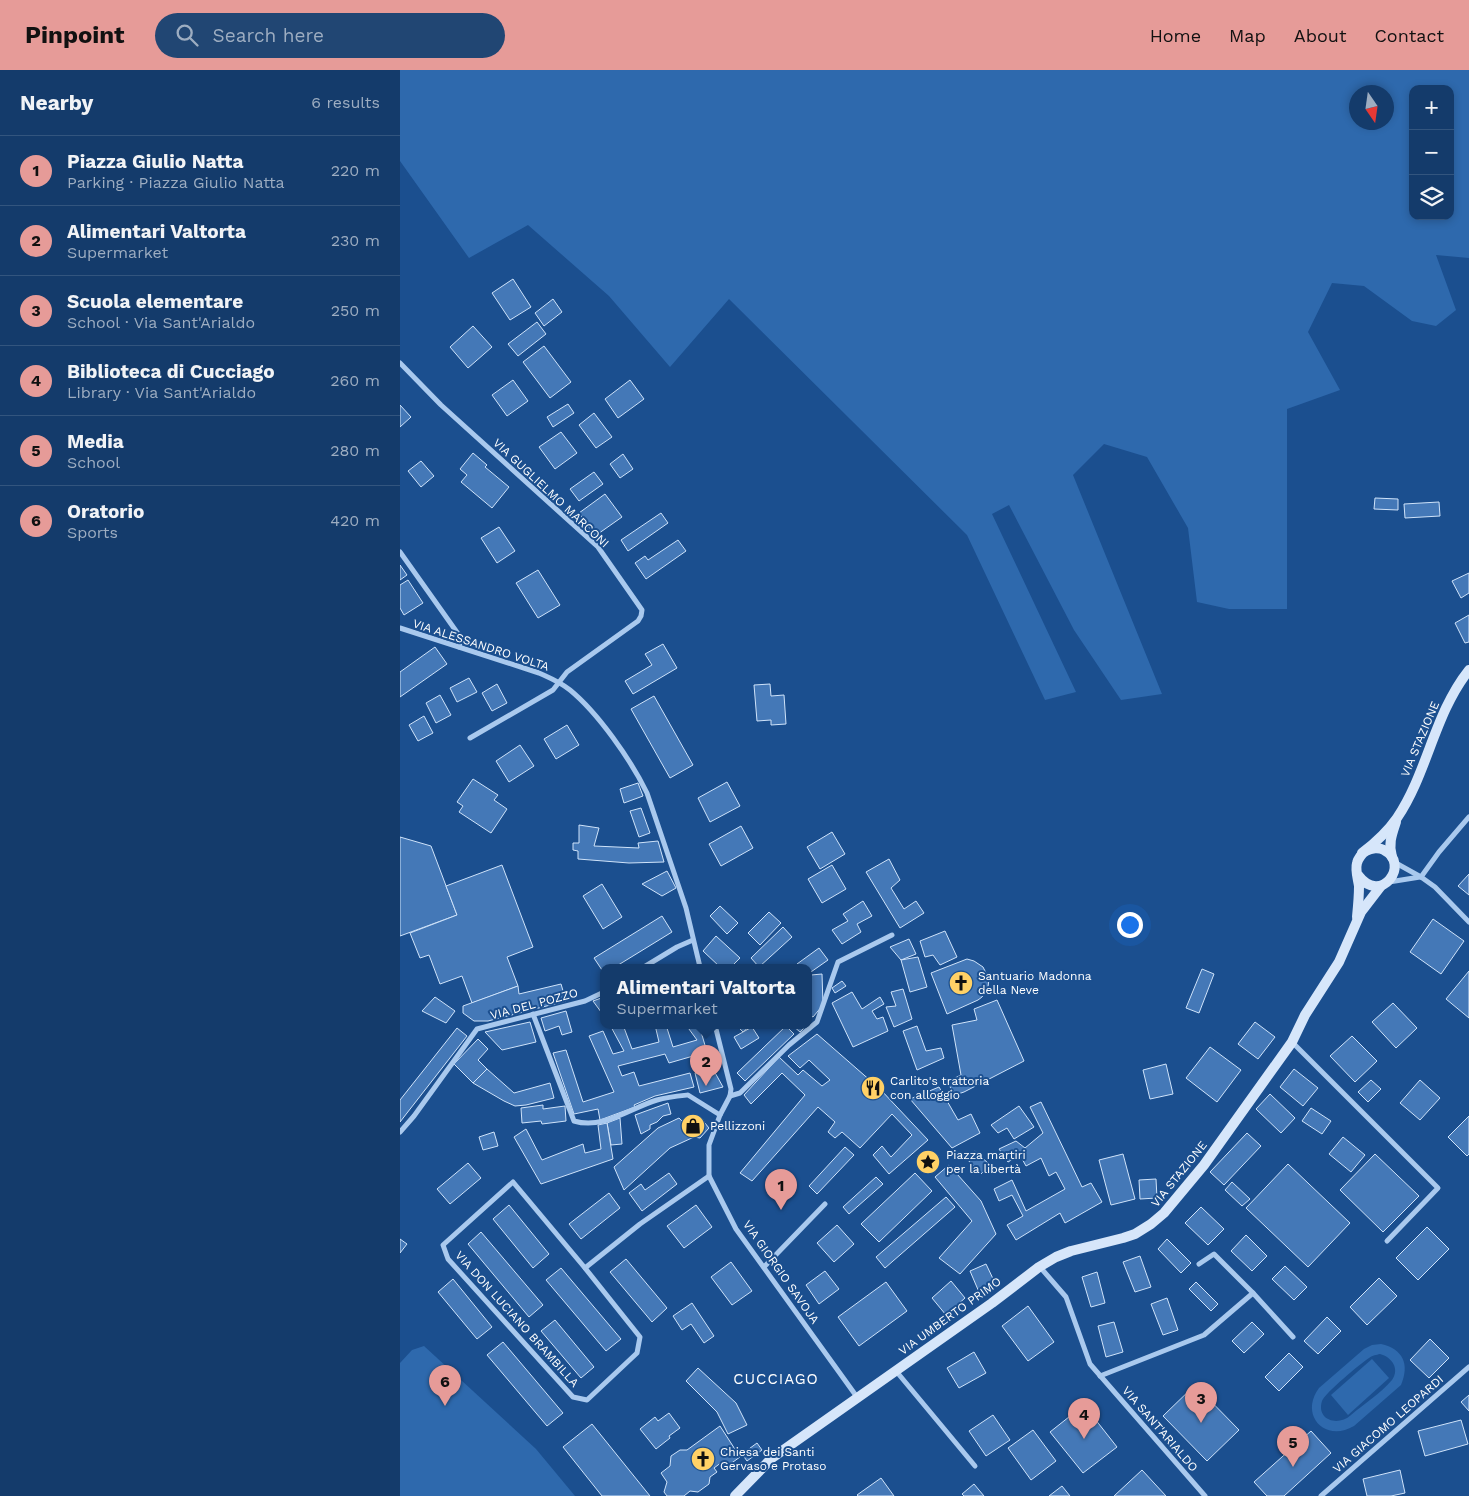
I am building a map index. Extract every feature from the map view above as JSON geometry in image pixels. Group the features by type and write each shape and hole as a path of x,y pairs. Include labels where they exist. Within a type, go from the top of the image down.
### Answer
{"main road":[{"name":"VIA STAZIONE","path":"1393,859 1390,842 1397,818 1417,780 1452,695 1469,670"},
{"name":"VIA STAZIONE","path":"1362,853 1397,818"},
{"path":"1373,848 1380,849 1387,852 1393,859 1394,873 1384,884 1370,886 1362,881 1358,875 1357,862 1362,853 1373,848"},
{"name":"VIA STAZIONE","path":"1357,920 1359,904 1358,875"},
{"name":"VIA STAZIONE","path":"1018,1282 1056,1257 1071,1251 1135,1234 1164,1213 1204,1165 1292,1042 1305,1015 1339,962 1357,920 1384,884"},
{"name":"VIA UMBERTO PRIMO","path":"735,1496 772,1458 992,1303 1018,1282"}],"street":[{"name":"VIA GUGLIELMO MARCONI","path":"400,363 441,405 598,547 642,610 638,621 567,672 558,682"},
{"path":"400,552 461,638 459,647"},
{"name":"VIA ALESSANDRO VOLTA","path":"400,628 539,673 558,682 585,705 606,730 638,776 647,793 676,874 699,964"},
{"path":"470,738 553,690 558,682"},
{"path":"1384,884 1420,877 1469,817"},
{"path":"1393,859 1435,888 1469,922"},
{"path":"812,1026 817,1022 838,962 892,935"},
{"path":"649,964 677,947 694,940"},
{"name":"VIA DEL POZZO","path":"400,1132 414,1116 477,1029 585,1001 600,994"},
{"path":"533,1014 574,1121 593,1123 607,1120 657,1100 688,1095 720,1115"},
{"path":"716,1029 731,1089 730,1096 740,1093 789,1045 808,1029"},
{"path":"1292,1042 1438,1188 1387,1242"},
{"name":"VIA GIORGIO SAVOJA","path":"730,1096 720,1115 709,1145 709,1176 736,1229 857,1397"},
{"path":"585,1268 640,1224 709,1176"},
{"name":"VIA DON LUCIANO BRAMBILLA","path":"513,1182 585,1268 640,1337 637,1353 587,1400 573,1397 448,1259 443,1245 513,1182"},
{"path":"764,1267 825,1204"},
{"path":"1199,1264 1214,1254 1293,1337"},
{"name":"VIA SANT'ARIALDO","path":"1040,1266 1066,1297 1090,1364 1205,1496"},
{"name":"VIA SANT'ARIALDO","path":"1100,1376 1204,1335 1253,1293"},
{"name":"VIA GIACOMO LEOPARDI","path":"1321,1496 1469,1367"},
{"name":"VIA UMBERTO PRIMO","path":"896,1370 975,1466"}],"shaded area":[{"path":"400,70 1469,70 1469,258 1436,255 1456,310 1436,326 1412,321 1364,286 1332,283 1308,332 1340,390 1287,409 1287,609 1229,609 1197,602 1188,528 1147,457 1104,444 1073,475 1162,694 1121,700 1074,630 1009,505 992,514 1076,692 1045,700 967,535 729,299 670,367 609,296 528,225 469,258 400,161"},
{"path":"1381,1344 1389,1346 1403,1359 1405,1370 1401,1385 1354,1426 1343,1430 1333,1431 1325,1429 1318,1424 1312,1408 1319,1388 1364,1349 1372,1345","holes":["1380,1354 1394,1364 1395,1368 1394,1376 1388,1385 1346,1419 1335,1421 1325,1417 1321,1408 1322,1401 1329,1392 1370,1357"]},
{"path":"424,1346 536,1449 575,1496 400,1496 400,1363 412,1350"},
{"path":"1372,1359 1389,1378 1348,1415 1331,1395"}],"building":[{"path":"513,279 531,307 510,320 492,293"},
{"path":"553,299 562,312 544,326 535,313"},
{"path":"537,322 546,334 518,356 508,344"},
{"path":"473,326 492,347 468,368 450,347"},
{"path":"544,346 571,382 550,398 523,362"},
{"path":"513,380 528,401 507,416 492,395"},
{"path":"630,380 644,399 618,418 605,399"},
{"path":"568,404 574,413 553,427 547,417"},
{"path":"400,405 411,417 400,427"},
{"path":"594,413 612,437 596,448 579,425"},
{"path":"561,432 577,453 555,469 539,447"},
{"path":"473,453 487,465 485,467 509,487 492,508 461,482 467,475 460,469"},
{"path":"623,454 633,469 620,478 610,464"},
{"path":"421,461 434,476 421,487 408,471"},
{"path":"594,472 603,484 579,501 570,489"},
{"path":"605,494 622,517 595,536 579,513"},
{"path":"1375,498 1398,499 1398,510 1374,509"},
{"path":"1439,502 1440,516 1405,518 1404,504"},
{"path":"661,513 668,523 628,551 621,540"},
{"path":"499,527 515,551 497,563 481,538"},
{"path":"678,540 686,551 646,579 635,563 645,556 648,560"},
{"path":"400,565 407,575 400,580"},
{"path":"538,570 560,605 538,618 516,583"},
{"path":"1469,573 1469,593 1461,598 1452,581"},
{"path":"408,580 423,603 404,615 400,608 400,585"},
{"path":"1469,615 1469,642 1465,643 1455,623"},
{"path":"663,644 677,668 633,694 625,681 652,665 645,654"},
{"path":"435,647 447,664 400,697 400,672"},
{"path":"469,678 477,692 457,702 450,688"},
{"path":"497,684 507,703 492,711 482,693"},
{"path":"770,684 771,696 784,695 786,724 771,725 771,720 757,721 754,685"},
{"path":"440,695 451,715 436,723 426,703"},
{"path":"654,696 693,765 670,778 631,709"},
{"path":"424,716 433,733 418,741 409,725"},
{"path":"567,725 579,745 556,759 544,739"},
{"path":"520,745 534,766 509,782 496,761"},
{"path":"473,779 498,795 494,800 507,809 491,833 459,812 463,806 457,802"},
{"path":"727,782 740,806 710,822 698,798"},
{"path":"638,783 643,796 624,803 620,789"},
{"path":"641,808 650,833 639,837 630,811"},
{"path":"579,825 599,828 594,846 639,848 638,843 658,841 664,862 629,863 578,859 578,851 573,850 573,843 579,843"},
{"path":"741,826 753,848 721,866 709,844"},
{"path":"832,832 845,854 820,869 807,847"},
{"path":"400,837 431,846 457,915 400,936"},
{"path":"889,859 900,880 891,888 904,909 916,901 924,913 900,928 866,872"},
{"path":"502,865 533,947 507,957 518,986 472,1003 462,976 440,984 429,955 420,958 410,933 457,915 446,886"},
{"path":"832,865 846,889 822,903 808,879"},
{"path":"667,871 676,888 662,896 642,884"},
{"path":"1469,874 1469,895 1458,886"},
{"path":"602,884 622,917 603,929 583,896"},
{"path":"863,901 872,916 857,924 861,932 842,944 832,930 848,921 843,914"},
{"path":"720,906 738,923 727,934 710,916"},
{"path":"769,912 781,923 760,945 748,933"},
{"path":"662,916 672,932 620,964 600,964 600,967 594,958"},
{"path":"1433,919 1464,941 1441,974 1410,952"},
{"path":"783,927 792,937 762,964 756,964 751,958"},
{"path":"945,931 957,957 940,965 933,955 925,957 920,941"},
{"path":"716,936 740,958 734,964 717,964 703,951"},
{"path":"909,939 916,954 901,960 890,947"},
{"path":"819,948 828,960 812,971 812,964 797,964"},
{"path":"918,957 927,987 910,992 901,960"},
{"name":"Santuario Madonna della Neve","path":"967,959 983,967 989,979 988,987 978,1000 947,1014 931,973"},
{"path":"1202,969 1214,974 1199,1013 1186,1008"},
{"path":"1469,971 1469,1018 1446,999"},
{"path":"822,974 823,1005 813,1017 812,1016 812,975"},
{"path":"842,981 846,986 835,993 832,988"},
{"path":"561,984 566,1001 488,1021 474,1021 463,1013 463,1006 518,986 519,994"},
{"path":"903,989 912,1019 894,1027 886,1007 896,1006 891,992"},
{"path":"852,992 862,1009 880,997 884,1004 872,1011 877,1019 883,1017 888,1031 853,1047 832,1003"},
{"path":"435,997 455,1011 446,1023 422,1011"},
{"path":"600,998 600,1011 593,1001"},
{"path":"997,1000 1024,1061 955,1095 947,1082 961,1075 952,1025 977,1020 974,1009"},
{"path":"1393,1003 1417,1028 1396,1048 1372,1022"},
{"path":"566,1011 572,1032 562,1035 559,1026 545,1031 541,1018"},
{"path":"530,1022 536,1042 502,1050 485,1032"},
{"path":"1255,1022 1275,1037 1258,1059 1238,1044"},
{"path":"917,1026 926,1051 941,1048 944,1058 917,1070 903,1031"},
{"path":"457,1028 467,1036 400,1122 400,1100"},
{"path":"612,1029 624,1029 632,1049 659,1042 656,1029 667,1029 673,1047 697,1040 689,1029 700,1029 707,1052 669,1063 665,1054 618,1066 622,1076 634,1072 639,1086 690,1073 694,1087 655,1096 634,1105 635,1107 600,1120 598,1109 574,1114 553,1053 566,1050 583,1102 614,1092 589,1036 603,1031 613,1054 624,1051"},
{"path":"748,1029 753,1029 759,1038 741,1049 734,1037"},
{"path":"783,1029 789,1029 794,1034 745,1081 737,1073"},
{"path":"817,1034 880,1089 928,1140 889,1174 873,1155 882,1146 891,1157 912,1135 892,1114 860,1148 842,1132 835,1138 828,1132 835,1122 818,1107 752,1181 740,1173 805,1095 782,1073 751,1104 744,1095 779,1057 798,1075 803,1070 822,1086 830,1080 809,1060 800,1068 788,1056"},
{"path":"1352,1036 1377,1061 1355,1082 1330,1056"},
{"path":"478,1039 488,1049 478,1060 487,1069 473,1083 454,1064"},
{"path":"1210,1047 1241,1070 1217,1102 1186,1078"},
{"path":"1166,1064 1173,1094 1150,1099 1143,1070"},
{"path":"487,1069 514,1093 550,1083 554,1098 515,1106 473,1083"},
{"path":"713,1069 723,1087 700,1093 695,1073"},
{"path":"1294,1069 1318,1088 1303,1106 1280,1087"},
{"path":"1371,1080 1381,1089 1368,1102 1358,1092"},
{"path":"1420,1080 1440,1098 1420,1120 1400,1103"},
{"path":"939,1087 958,1120 971,1114 980,1133 952,1148 910,1099"},
{"path":"1270,1094 1295,1118 1281,1133 1256,1109"},
{"path":"1041,1102 1082,1187 1091,1183 1102,1202 1065,1223 1060,1213 1016,1240 1007,1225 1023,1216 1012,1195 999,1201 994,1189 1012,1180 1026,1211 1065,1189 1056,1172 1049,1176 1041,1158 1026,1166 1020,1155 1008,1162 999,1149 1016,1141 1025,1148 1043,1133 1030,1107"},
{"path":"668,1103 671,1114 663,1116 657,1122 650,1125 650,1129 641,1134 635,1115"},
{"path":"543,1105 543,1109 565,1106 566,1121 542,1124 541,1121 522,1123 521,1108"},
{"path":"1019,1106 1034,1127 1014,1139 1007,1128 998,1133 991,1125"},
{"path":"1311,1108 1331,1121 1322,1134 1302,1121"},
{"path":"1469,1116 1469,1154 1467,1156 1448,1137"},
{"path":"700,1117 709,1128 700,1138 694,1137 670,1148 624,1190 614,1167 658,1128 679,1118 686,1125"},
{"path":"620,1118 622,1144 611,1145 607,1123"},
{"path":"607,1123 613,1159 541,1184 514,1137 526,1129 542,1160 583,1144 585,1153 601,1149 598,1125"},
{"path":"494,1132 498,1146 483,1150 479,1137"},
{"path":"1247,1133 1261,1146 1224,1185 1210,1172"},
{"path":"1343,1137 1365,1155 1351,1172 1329,1154"},
{"path":"845,1147 854,1155 817,1194 809,1186"},
{"path":"975,1151 990,1165 981,1174 966,1158"},
{"path":"1123,1154 1135,1199 1111,1205 1099,1160"},
{"path":"1375,1154 1419,1196 1383,1232 1340,1190"},
{"path":"468,1163 481,1178 450,1204 437,1189"},
{"path":"1288,1164 1350,1223 1308,1267 1246,1208"},
{"path":"949,1165 981,1201 996,1234 960,1274 939,1258 972,1221 935,1177"},
{"path":"669,1173 677,1184 642,1211 629,1193 641,1184 645,1190"},
{"path":"915,1173 932,1191 879,1242 861,1224"},
{"path":"876,1177 883,1184 849,1214 843,1207"},
{"path":"1156,1179 1157,1198 1140,1199 1139,1180"},
{"path":"1232,1182 1250,1199 1242,1206 1225,1190"},
{"path":"609,1193 620,1208 581,1239 569,1224"},
{"path":"946,1197 955,1207 885,1268 876,1257"},
{"path":"509,1205 549,1254 533,1268 493,1219"},
{"path":"696,1205 712,1227 684,1248 667,1226"},
{"path":"1201,1207 1224,1229 1208,1245 1185,1223"},
{"path":"837,1225 854,1244 834,1262 817,1243"},
{"path":"1427,1227 1449,1249 1418,1280 1396,1258"},
{"path":"481,1232 543,1305 529,1317 468,1244"},
{"path":"1246,1235 1267,1256 1252,1271 1231,1251"},
{"path":"400,1239 407,1244 400,1253"},
{"path":"1167,1239 1191,1263 1181,1273 1158,1249"},
{"path":"1140,1256 1151,1287 1135,1292 1123,1262"},
{"path":"626,1259 667,1308 652,1322 610,1272"},
{"path":"731,1262 752,1291 732,1305 711,1277"},
{"path":"986,1264 996,1285 979,1292 970,1271"},
{"path":"1285,1266 1307,1287 1294,1300 1272,1279"},
{"path":"561,1268 621,1339 606,1351 546,1280"},
{"path":"825,1271 839,1289 819,1304 806,1285"},
{"path":"1097,1272 1105,1303 1091,1307 1082,1277"},
{"path":"1379,1278 1397,1296 1367,1325 1350,1307"},
{"path":"453,1279 492,1327 477,1339 438,1292"},
{"path":"951,1281 965,1298 946,1315 932,1298"},
{"path":"886,1282 907,1311 859,1346 838,1317"},
{"path":"1196,1282 1218,1304 1211,1311 1189,1289"},
{"path":"1167,1298 1178,1330 1163,1335 1151,1304"},
{"path":"692,1303 714,1336 704,1343 691,1324 682,1330 673,1316"},
{"path":"1028,1306 1054,1342 1028,1361 1002,1326"},
{"path":"1327,1317 1341,1331 1318,1354 1304,1341"},
{"path":"555,1320 594,1367 581,1378 541,1331"},
{"path":"1114,1322 1123,1352 1106,1357 1098,1326"},
{"path":"1252,1322 1264,1334 1244,1353 1232,1341"},
{"path":"1430,1339 1449,1358 1429,1378 1410,1360"},
{"path":"503,1342 563,1413 547,1426 487,1355"},
{"path":"974,1352 986,1373 959,1388 947,1368"},
{"path":"1289,1353 1303,1367 1279,1391 1265,1377"},
{"path":"698,1368 736,1403 747,1425 728,1434 717,1412 686,1381"},
{"path":"1195,1385 1239,1430 1207,1461 1163,1416"},
{"path":"1469,1395 1469,1411 1461,1402"},
{"path":"1084,1405 1117,1447 1083,1473 1050,1432"},
{"path":"669,1413 680,1428 656,1449 640,1429 655,1417 658,1421"},
{"path":"993,1415 1010,1440 986,1456 969,1431"},
{"path":"1461,1420 1468,1444 1425,1456 1418,1431"},
{"path":"592,1424 650,1496 602,1496 563,1447"},
{"name":"Chiesa dei Santi Gervaso e Protaso","path":"720,1426 740,1457 726,1467 722,1462 714,1468 717,1472 710,1477 709,1484 698,1492 690,1491 684,1496 667,1496 664,1492 667,1482 661,1473 670,1466 671,1456 680,1450 687,1450"},
{"path":"1033,1430 1056,1461 1031,1480 1008,1448"},
{"path":"1311,1431 1331,1453 1284,1496 1267,1496 1254,1482"},
{"path":"757,1443 762,1450 747,1461 742,1454"},
{"path":"1142,1470 1166,1496 1114,1496"},
{"path":"1400,1470 1405,1493 1391,1496 1367,1496 1363,1479"},
{"path":"881,1478 894,1496 857,1495"},
{"path":"974,1484 984,1496 964,1496 962,1494"},
{"path":"1062,1486 1070,1496 1049,1496"}],"place":[{"name":"Santuario Madonna della Neve","path":"961,983"},
{"name":"Alimentari Valtorta","path":"706,1086"},
{"name":"Carlito's trattoria con alloggio","path":"873,1088"},
{"name":"Pellizzoni","path":"693,1126"},
{"name":"Piazza martiri per la libertà","path":"928,1162"},
{"name":"Piazza Giulio Natta","path":"781,1210"},
{"name":"Oratorio","path":"445,1406"},
{"name":"Scuola elementare","path":"1201,1423"},
{"name":"Biblioteca di Cucciago","path":"1084,1439"},
{"name":"Chiesa dei Santi Gervaso e Protaso","path":"703,1459"},
{"name":"Media","path":"1293,1467"}],"district":[{"name":"CUCCIAGO","path":"776,1379"}]}
